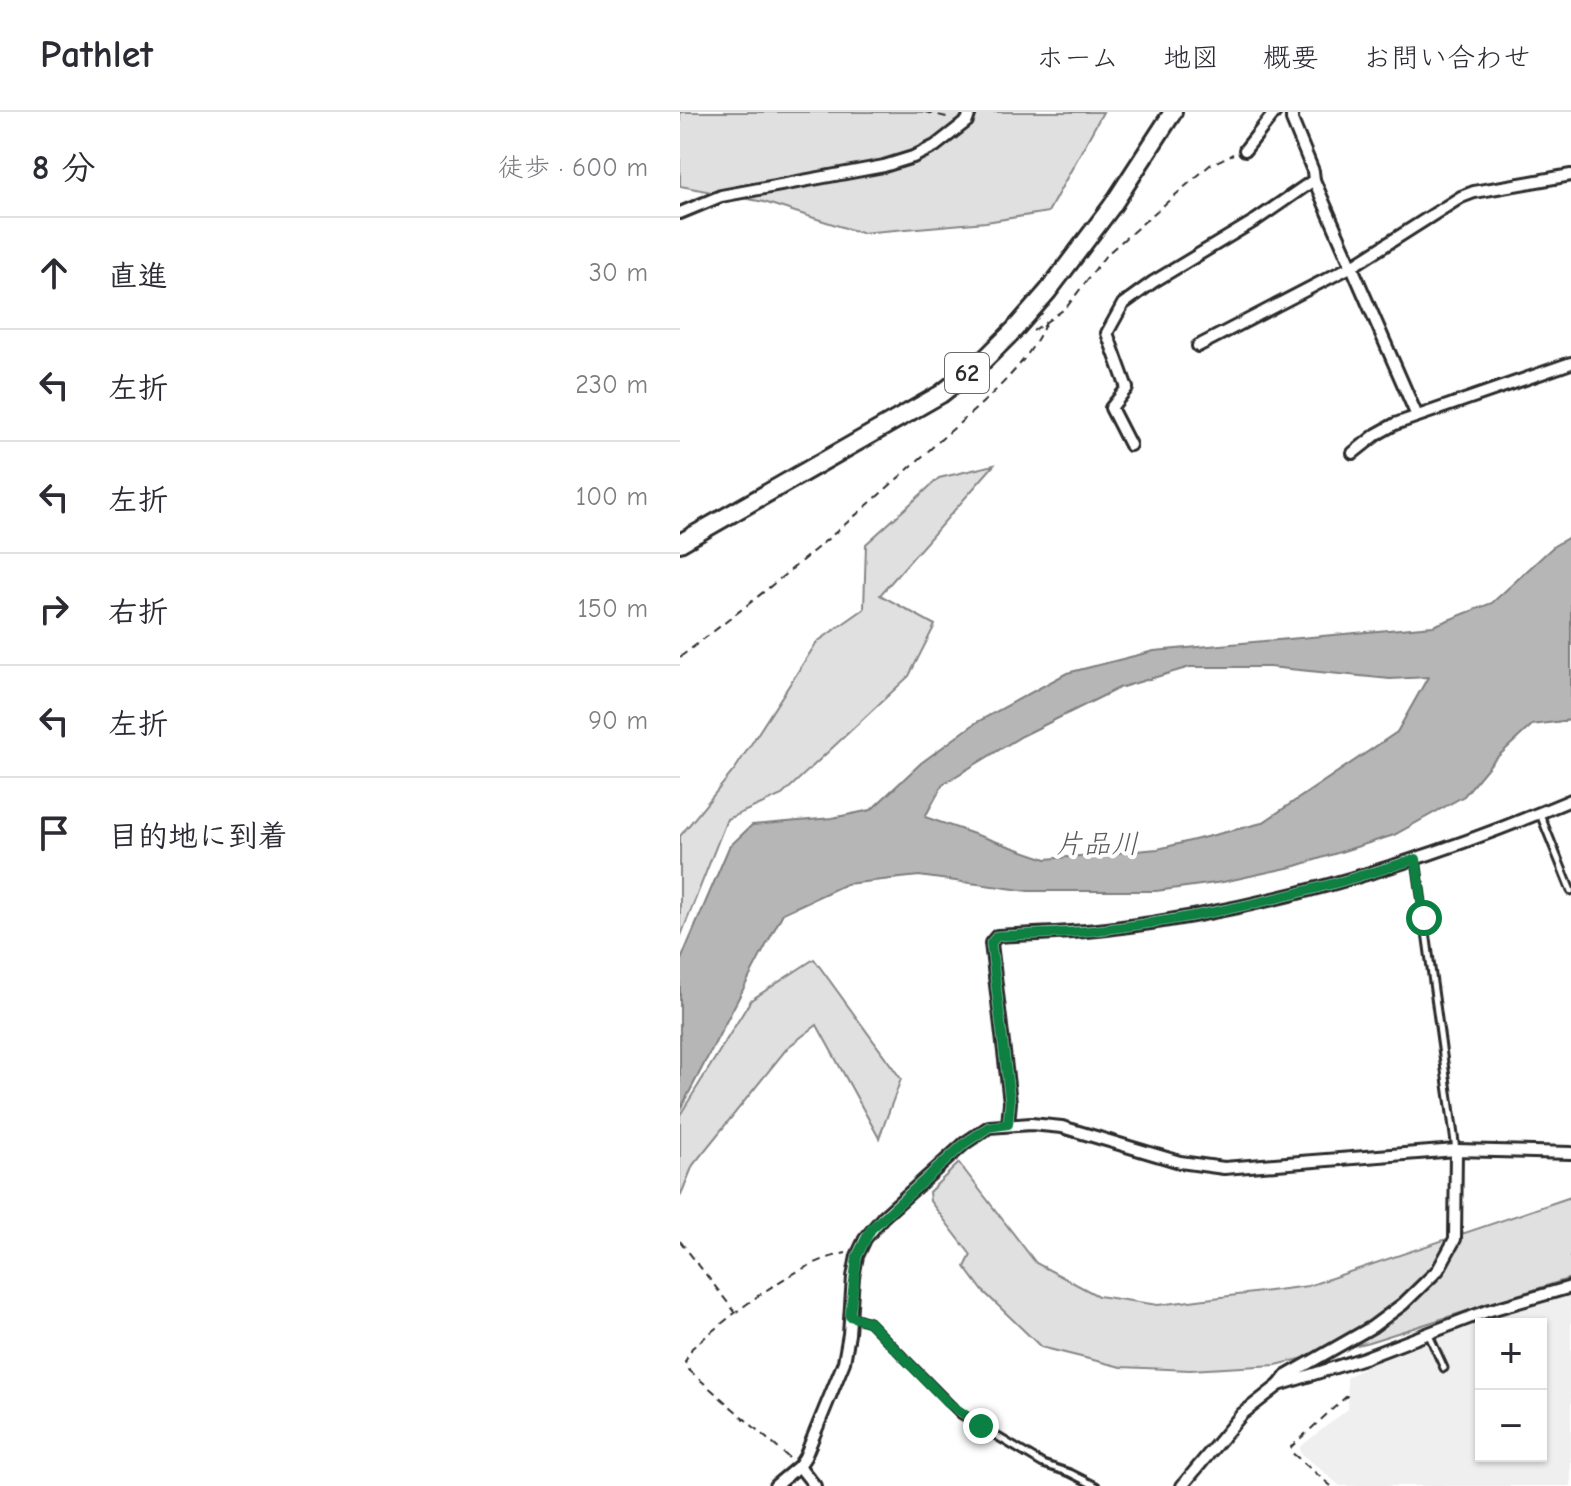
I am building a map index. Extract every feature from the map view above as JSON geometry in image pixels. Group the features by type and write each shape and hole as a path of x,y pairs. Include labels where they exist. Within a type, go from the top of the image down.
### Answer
{"main road":[{"name":"62","path":"680,543 941,394 983,361 1048,291 1112,206 1173,112"}],"street":[{"path":"1245,150 1275,112"},
{"path":"1292,112 1292,120 1314,180 1354,265 1417,416"},
{"path":"680,213 721,196 884,166 913,157 935,146 969,116"},
{"path":"1198,346 1354,265 1461,197 1571,175"},
{"path":"1130,445 1111,408 1127,388 1107,333 1123,304 1314,180"},
{"path":"1353,453 1377,434 1417,416 1571,363"},
{"path":"1008,1124 1010,1102 991,943 997,936 1106,929 1316,889 1416,859 1571,800"},
{"path":"775,1486 799,1466 809,1449 844,1362 857,1256 865,1239 883,1217 965,1143 989,1127 1008,1124 1062,1127 1180,1162 1224,1168 1456,1150 1571,1153"},
{"path":"1182,1486 1242,1414 1286,1376 1372,1327 1403,1304 1438,1270 1455,1239 1456,1150"},
{"path":"1279,1385 1487,1311 1571,1287"},
{"path":"799,1466 815,1486"}],"lane":[{"path":"1539,813 1571,891"},
{"path":"1416,859 1456,1150"},
{"path":"850,1316 869,1322 960,1414 1043,1464 1096,1486"},
{"path":"1428,1332 1444,1368"}],"path":[{"path":"925,112 969,116"},
{"path":"1006,339 1016,340 1066,308 1106,255 1210,165 1245,150"},
{"path":"680,657 865,508 965,418 1019,365 1041,335 1046,322"},
{"path":"680,1241 736,1313"},
{"path":"685,1362 692,1348 780,1281 836,1255 846,1253 857,1256"},
{"path":"680,1360 799,1466"},
{"path":"1331,1486 1291,1452 1291,1447 1348,1395"}],"shaded area":[{"path":"680,112 1103,112 1048,212 986,222 861,233 764,202 680,186"},
{"path":"994,465 880,595 935,625 909,676 782,795 727,819 680,938 680,836 735,769 817,642 864,609 866,544 939,478"},
{"path":"1571,536 1571,720 1532,725 1493,761 1464,796 1394,835 1296,866 1223,882 1156,891 1028,891 919,876 846,884 783,913 680,1110 680,962 729,847 752,825 832,818 871,810 921,763 977,722 1067,673 1154,651 1433,626 1492,603 1554,546","holes":["1190,667 1269,667 1390,679 1428,677 1397,732 1262,823 1158,849 1046,859 925,817 943,784 1022,736 1119,688"]},
{"path":"814,959 901,1079 879,1138 817,1025 788,1047 693,1165 680,1197 680,1115 751,1000"},
{"path":"959,1163 1036,1263 1098,1296 1158,1305 1308,1286 1571,1197 1571,1278 1369,1342 1276,1365 1190,1370 1121,1367 1041,1347 983,1291 965,1267 971,1255 930,1201 929,1192"},
{"path":"1571,1294 1571,1486 1340,1486 1300,1452 1300,1447 1348,1409 1347,1377 1392,1353 1475,1323 1475,1462 1547,1462 1547,1318 1490,1318"}],"route":[{"path":"981,1426 948,1403 869,1322 850,1316 857,1256 871,1229 965,1143 989,1127 1008,1124 1010,1102 991,943 997,936 1106,929 1205,912 1316,889 1416,859 1424,918"}],"water label":[{"name":"片品川","path":"1097,844"}]}
